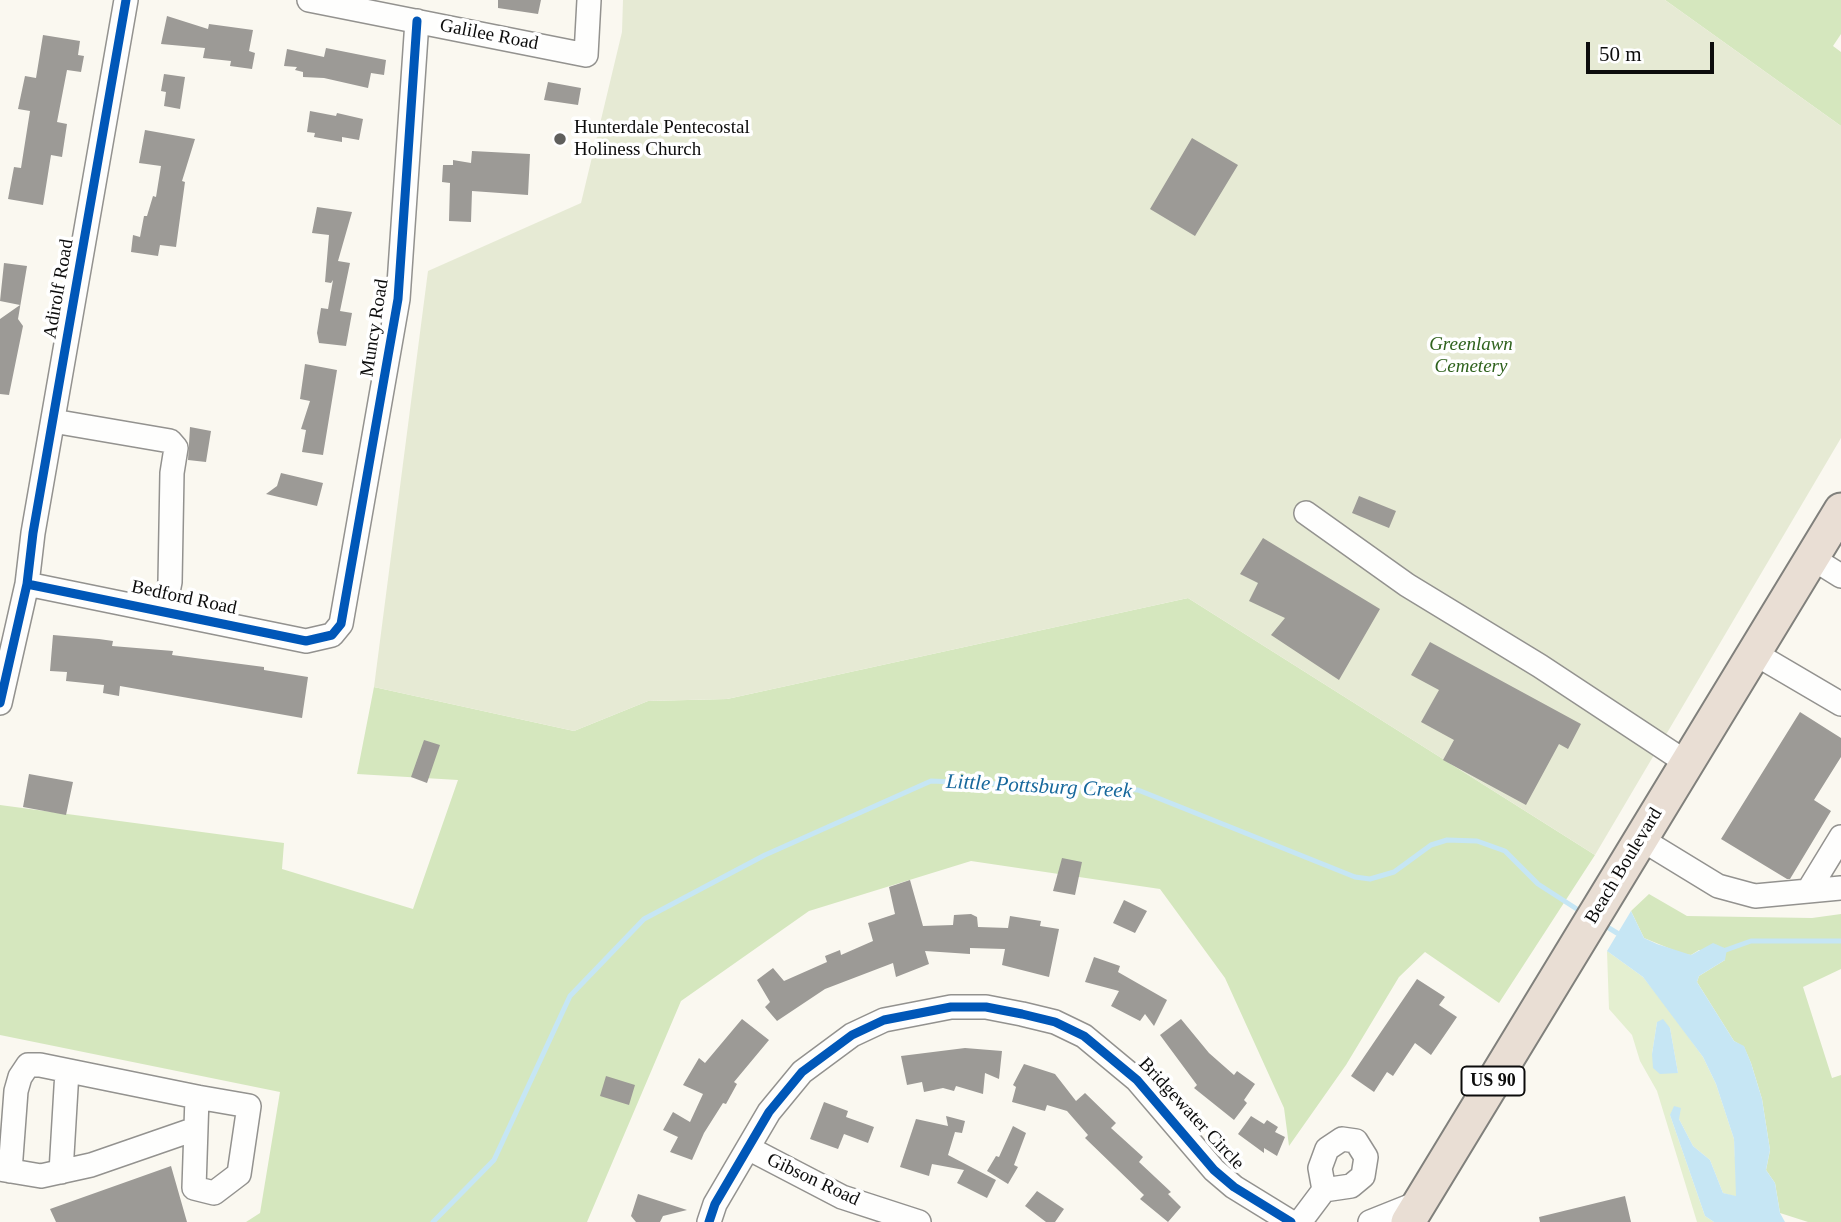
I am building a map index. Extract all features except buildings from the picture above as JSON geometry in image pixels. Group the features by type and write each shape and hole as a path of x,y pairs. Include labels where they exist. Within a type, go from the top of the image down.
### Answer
{"highway":[{"name":"Beach Boulevard","path":"1414,1212 1841,510"}],"street":[{"name":"Adirolf Road","path":"0,702 27,584 126,0"},
{"name":"Galilee Road","path":"309,0 586,55 589,0"},
{"name":"Muncy Road","path":"332,635 341,624 346,608 398,299 417,21"},
{"path":"53,421 170,440 176,448 172,472 170,582 164,612"},
{"path":"1306,513 1407,585 1540,666 1687,763"},
{"path":"1812,558 1841,576"},
{"name":"Bedford Road","path":"27,584 306,641 332,635"},
{"path":"1754,653 1841,704"},
{"path":"1808,891 1841,837"},
{"path":"1641,839 1718,886 1755,896 1841,888"},
{"name":"Bridgewater Circle","path":"709,1222 715,1204 769,1112 802,1072 852,1035 884,1020 920,1011 986,1007 1055,1022 1084,1036 1138,1080 1214,1170 1234,1187 1291,1222"},
{"path":"195,1129 91,1165 61,1172 41,1176 5,1170 20,1077 28,1065 67,1070 249,1106 239,1174 214,1193 194,1188 197,1097"},
{"path":"61,1172 67,1070"},
{"name":"Gibson Road","path":"748,1148 842,1197 919,1222"},
{"path":"1300,1222 1324,1190"},
{"path":"1370,1222 1414,1212"}],"green space":[{"name":"Greenlawn Cemetery","path":"623,0 1665,0 1841,126 1841,438 1595,855 1188,598 727,699 648,701 574,731 374,687 428,271 581,203 622,32"},
{"path":"1665,0 1841,0 1841,34 1833,46 1841,52 1841,126"},
{"path":"1188,598 1595,855 1499,1003 1425,952 1399,977 1346,1065 1289,1146 1284,1108 1225,978 1160,889 971,861 809,911 681,1001 587,1222 246,1222 260,1213 280,1092 0,1035 0,805 284,843 282,869 413,909 458,780 357,774 374,687 574,731 648,701 727,699"},
{"path":"1649,894 1687,916 1812,918 1841,914 1841,969 1803,987 1832,1078 1841,1075 1841,1222 1808,1222 1780,1213 1775,1183 1766,1170 1770,1150 1762,1099 1751,1063 1744,1047 1734,1041 1697,982 1699,976 1725,960 1699,950 1691,955 1683,954 1644,938 1631,911"},
{"path":"1607,951 1643,977 1703,1057 1716,1084 1734,1139 1737,1197 1723,1193 1710,1160 1693,1146 1679,1119 1670,1115 1705,1216 1714,1222 1697,1222 1657,1091 1640,1061 1632,1035 1609,1009","holes":["1657,1022 1670,1028 1678,1073 1670,1073 1652,1054"]}],"water":[{"path":"1631,911 1644,938 1657,944 1691,955 1713,943 1727,949 1725,960 1699,976 1697,982 1734,1041 1744,1046 1751,1063 1762,1099 1770,1150 1766,1170 1775,1183 1780,1213 1785,1222 1714,1222 1705,1216 1670,1115 1674,1106 1681,1108 1679,1119 1693,1146 1710,1160 1723,1193 1736,1196 1734,1139 1716,1084 1703,1057 1643,977 1607,951"},
{"path":"1663,1019 1670,1028 1678,1073 1660,1074 1653,1068 1652,1054 1657,1022"}],"waterway":[{"name":"Little Pottsburg Creek","path":"433,1222 494,1160 570,996 644,919 765,855 931,781 1138,790 1355,877 1370,879 1394,872 1431,845 1447,840 1477,841 1505,851 1538,884 1583,913"},
{"name":"Little Pottsburg Creek","path":"1604,925 1617,933"},
{"path":"1723,951 1751,941 1841,941"}],"cycle path":[{"path":"0,703 27,584 33,533 126,0"},
{"path":"27,584 306,641 332,635 341,624 398,299 417,21"},
{"path":"709,1222 715,1204 769,1112 802,1072 852,1035 884,1020 951,1007 986,1007 1022,1014 1055,1022 1084,1036 1137,1080 1214,1170 1234,1187 1291,1222"}],"place":[{"name":"Hunterdale Pentecostal Holiness Church","path":"560,139"}]}
